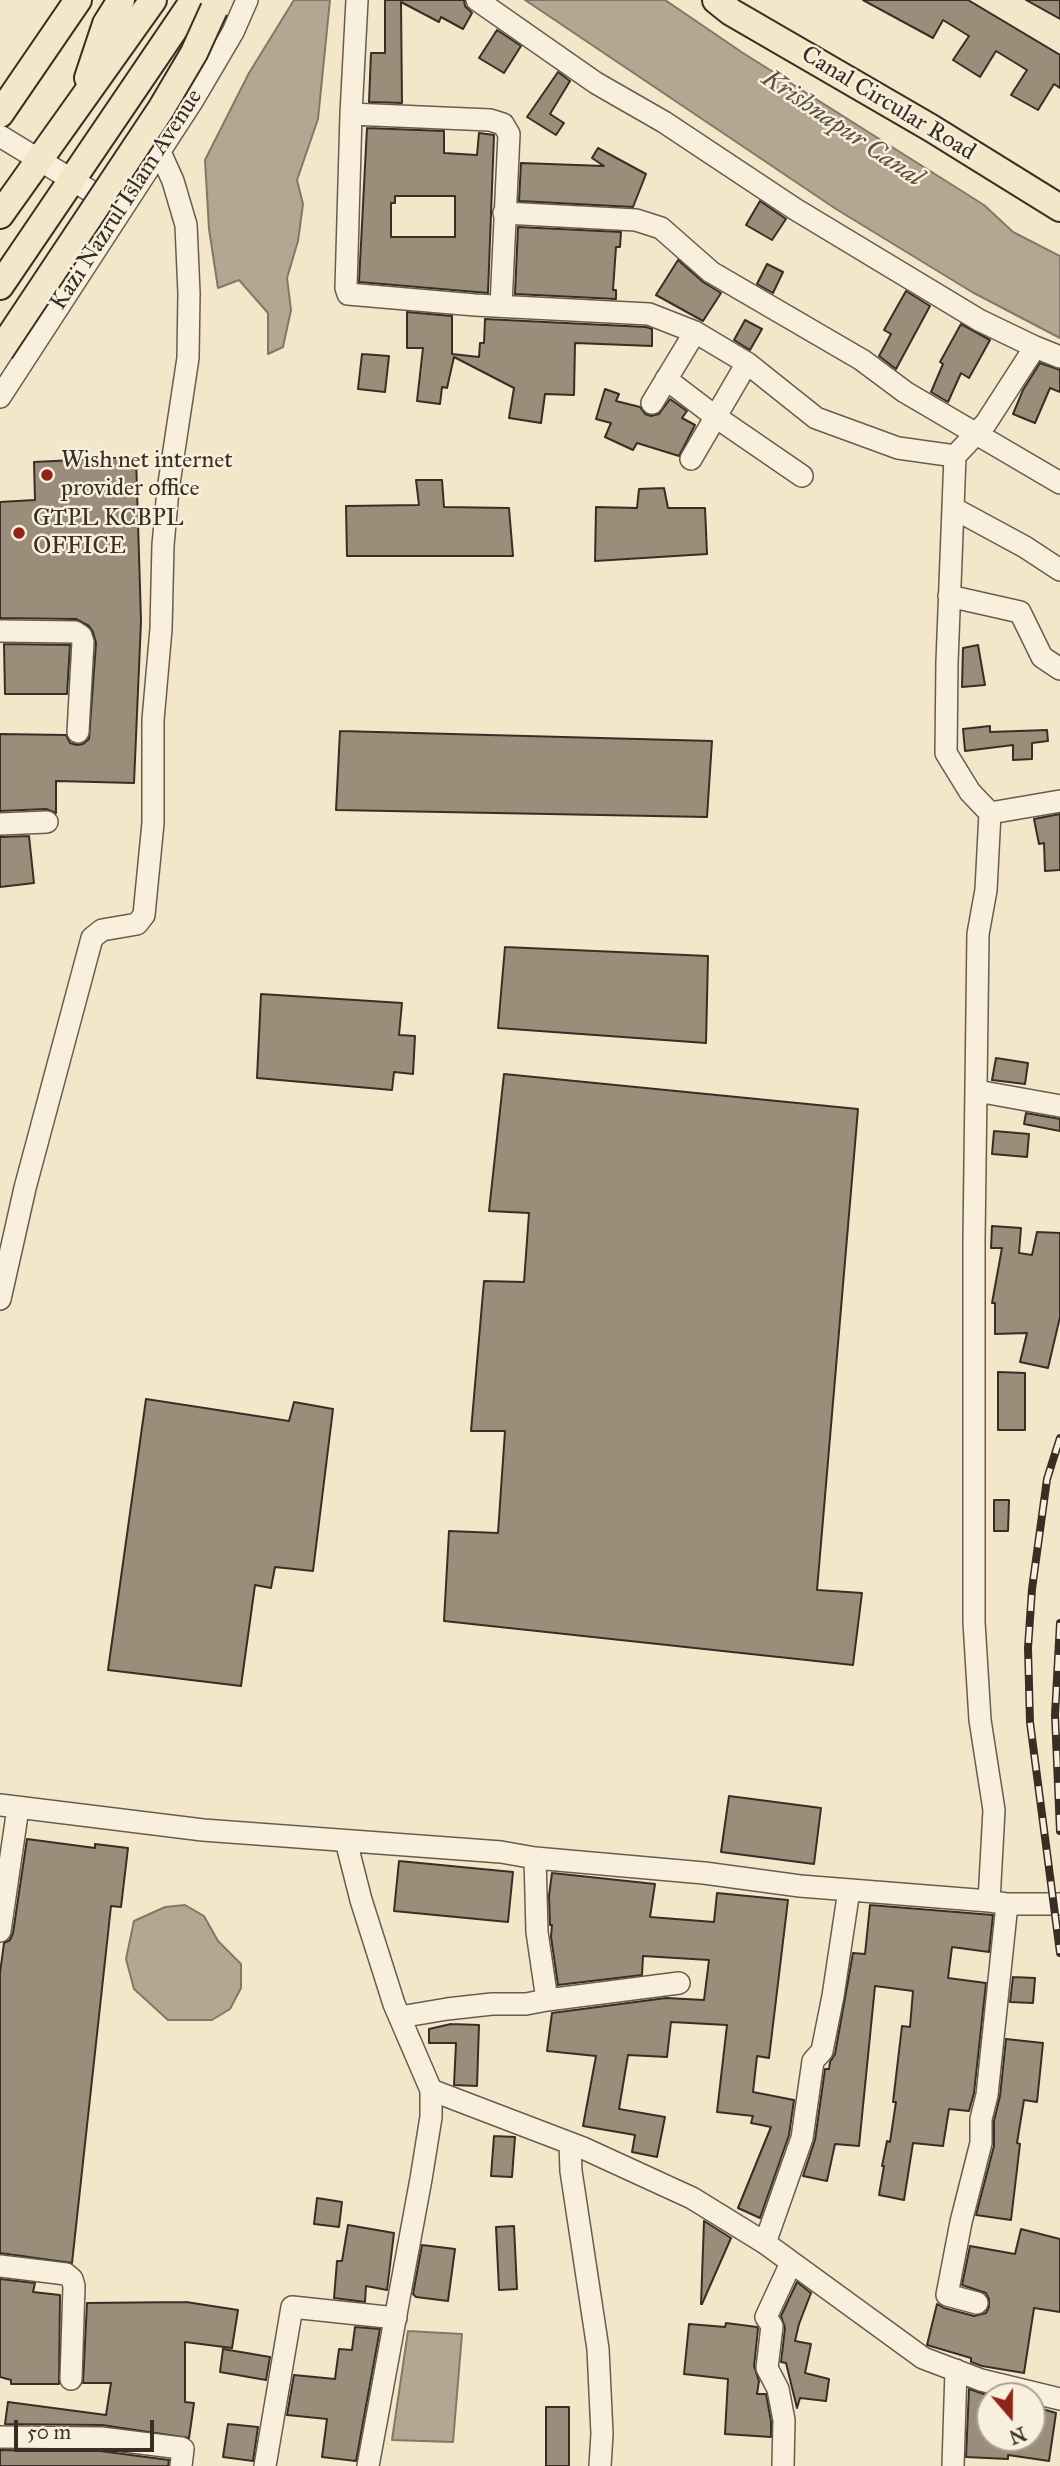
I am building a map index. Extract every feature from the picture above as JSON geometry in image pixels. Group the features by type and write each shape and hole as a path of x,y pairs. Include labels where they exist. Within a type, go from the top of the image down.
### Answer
{"main road":[{"path":"0,114 78,0"},
{"path":"80,103 106,24 121,0"},
{"path":"0,215 153,0"},
{"path":"0,286 194,0"},
{"path":"0,351 160,109 194,53 217,0"},
{"name":"Canal Circular Road","path":"716,0 731,12 931,128 1060,208"}],"street":[{"name":"Kazi Nazrul Islam Avenue","path":"0,397 160,152 233,32 247,0"},
{"path":"357,0 351,114 348,294 649,314 695,332 747,363 816,418 898,448 955,456"},
{"path":"477,0 596,83 664,122 795,209 979,320 1060,357"},
{"path":"351,114 490,120 503,124 509,134 501,306"},
{"path":"0,136 122,211"},
{"path":"0,1299 25,1188 92,938 102,930 137,923 144,915 153,823 153,720 161,629 163,545 167,499 188,358 190,293 186,225 173,181 160,152"},
{"path":"504,213 636,220 661,228 711,272 862,360 905,392 1060,483"},
{"path":"652,403 695,332"},
{"path":"977,2303 947,2295 961,2222 981,2143 981,2119 987,2095 998,1903 994,1810 980,1720 974,1622 978,934 986,890 990,813 970,792 946,753 949,596 955,456 977,433 1035,347"},
{"path":"691,459 747,363"},
{"path":"666,379 802,476"},
{"path":"953,508 1025,547 1060,570"},
{"path":"949,596 1020,612 1042,657 1060,669"},
{"path":"0,631 75,632 81,636 83,642 78,732"},
{"path":"990,813 1060,801"},
{"path":"0,824 47,822"},
{"path":"976,1091 1060,1106"},
{"path":"0,1931 9,1807 202,1830 502,1852 535,1858 704,1873 800,1886 998,1903 1060,1904"},
{"path":"346,1840 361,1900 400,2017 431,2090 431,2117 368,2466"},
{"path":"535,1858 537,1932 547,2000"},
{"path":"765,2243 802,2138 813,2061 822,2051 834,1996 849,1890"},
{"path":"400,2017 447,2008 526,2004 679,1983"},
{"path":"431,2090 570,2143 692,2198 765,2243 923,2358 981,2380 1060,2399"},
{"path":"570,2143 571,2171 598,2349 602,2434 600,2466"},
{"path":"783,2466 784,2420 778,2389 767,2368 772,2326 766,2318 791,2263"},
{"path":"0,2266 66,2274 72,2279 71,2379"},
{"path":"265,2466 292,2307 396,2318"},
{"path":"953,2466 956,2370"},
{"path":"0,2437 101,2438 181,2448 181,2466"}],"water":[{"path":"294,0 330,0 318,119 297,180 303,204 298,241 287,278 291,310 283,347 268,354 268,313 239,280 218,288 209,229 205,160 249,73"},
{"name":"Krishnapur Canal","path":"525,0 665,0 743,53 984,205 1013,232 1060,256 1060,338 972,292 836,209"},
{"path":"185,1905 204,1916 218,1941 241,1964 241,1988 230,2009 212,2020 168,2020 134,1989 126,1959 134,1921 165,1907"},
{"path":"408,2331 462,2334 453,2442 392,2440"}],"building":[{"path":"385,0 464,0 465,6 472,13 463,29 441,17 439,22 401,2 402,103 369,102 371,53 385,53"},
{"path":"863,0 968,0 1060,55 1060,88 1054,84 1038,110 1011,95 1027,70 996,51 980,77 953,60 969,36 943,20 933,38"},
{"path":"1026,0 1060,0 1060,19"},
{"path":"497,30 521,46 504,73 479,58"},
{"path":"558,72 570,81 550,114 564,123 556,135 527,117"},
{"path":"367,128 444,131 444,153 477,155 479,133 494,135 488,293 359,282","holes":["395,196 455,196 455,237 391,237 391,203 395,203"]},
{"path":"598,148 646,174 633,207 519,201 521,163 604,166 592,158"},
{"path":"760,201 786,219 772,240 746,225"},
{"path":"518,227 621,232 620,247 616,247 613,290 616,290 616,299 515,294"},
{"path":"678,260 703,282 721,293 703,321 656,295"},
{"path":"767,264 783,272 773,293 757,284"},
{"path":"906,291 930,306 896,369 879,356 891,334 884,330"},
{"path":"407,312 452,316 452,354 479,357 480,343 484,343 485,319 646,327 652,329 652,346 575,343 574,395 545,394 541,423 509,418 514,388 454,357 447,388 442,387 440,404 417,401 423,348 407,348"},
{"path":"745,320 762,329 750,350 734,340"},
{"path":"961,324 990,340 969,378 961,373 948,402 931,392 943,364 940,362"},
{"path":"362,354 389,356 385,392 358,389"},
{"path":"1040,363 1060,370 1060,392 1050,388 1035,423 1013,414 1023,390"},
{"path":"605,389 619,394 616,401 640,407 645,414 651,416 659,414 670,399 687,411 682,418 695,425 679,456 637,443 633,450 605,437 611,423 596,419"},
{"path":"136,457 141,621 134,783 56,781 56,813 46,809 0,811 0,734 66,735 70,743 77,745 89,739 96,643 89,626 76,619 0,618 0,502 35,500 34,462"},
{"path":"416,480 442,480 444,507 509,508 513,556 347,556 346,506 419,505"},
{"path":"664,488 668,508 705,508 707,554 595,561 596,507 637,508 639,489"},
{"path":"4,644 70,645 67,694 5,694"},
{"path":"978,645 985,685 962,687 963,648"},
{"path":"990,726 990,732 1047,730 1048,741 1032,743 1032,759 1013,760 1013,745 965,751 963,729"},
{"path":"340,731 712,741 707,817 336,810"},
{"path":"1060,814 1060,870 1045,871 1044,843 1039,844 1034,819"},
{"path":"29,836 34,883 0,887 0,837"},
{"path":"505,947 708,956 706,1043 498,1028"},
{"path":"261,994 402,1003 399,1035 415,1036 413,1074 394,1072 392,1090 257,1078"},
{"path":"996,1058 1028,1063 1025,1084 992,1080"},
{"path":"504,1074 858,1109 817,1590 862,1593 853,1665 444,1621 449,1531 498,1533 505,1431 471,1431 484,1281 524,1282 529,1213 489,1211"},
{"path":"1026,1113 1060,1119 1060,1131 1024,1124"},
{"path":"994,1131 1029,1134 1027,1157 992,1154"},
{"path":"992,1226 1021,1228 1019,1253 1032,1255 1037,1232 1060,1233 1060,1317 1048,1368 1020,1362 1027,1333 995,1334 995,1303 992,1303 1002,1248 991,1248"},
{"path":"998,1372 1025,1373 1025,1430 998,1430"},
{"path":"146,1399 289,1421 294,1402 333,1409 313,1571 275,1567 271,1588 255,1585 241,1686 108,1670"},
{"path":"994,1500 1009,1500 1008,1531 994,1531"},
{"path":"729,1796 821,1808 814,1864 721,1852"},
{"path":"27,1839 95,1848 95,1844 128,1848 121,1907 111,1906 72,2263 0,2253 0,1973 4,1943 10,1940 13,1933"},
{"path":"399,1861 513,1872 508,1922 394,1911"},
{"path":"552,1873 655,1884 650,1917 714,1922 717,1893 788,1900 769,2058 757,2056 753,2092 794,2100 789,2135 760,2218 738,2208 771,2127 751,2123 753,2116 717,2112 727,2025 671,2022 667,2057 628,2055 619,2109 665,2117 657,2157 632,2152 635,2135 583,2126 596,2056 547,2051 552,2013 666,1998 704,2000 709,1960 643,1956 642,1975 558,1985 550,1925 549,1896"},
{"path":"870,1905 993,1915 989,1952 952,1947 948,1978 986,1983 974,2093 969,2111 949,2109 943,2146 913,2143 904,2200 879,2195 882,2166 887,2141 890,2142 896,2102 893,2102 902,2026 910,2027 913,1991 875,1986 859,2146 835,2144 827,2181 803,2176 815,2140 825,2069 829,2069 835,2054 853,1953 865,1954"},
{"path":"1013,1977 1035,1978 1033,2003 1010,2002"},
{"path":"451,2024 479,2025 477,2086 454,2085 456,2043 429,2043 429,2029"},
{"path":"1006,2039 1043,2043 1037,2102 1024,2100 1017,2143 1020,2144 1011,2220 976,2215 994,2146 994,2121 1000,2096"},
{"path":"494,2136 515,2137 512,2177 491,2176"},
{"path":"317,2198 342,2202 339,2227 314,2224"},
{"path":"704,2221 731,2238 701,2304"},
{"path":"348,2225 394,2233 387,2290 366,2286 365,2302 334,2298 337,2261 342,2261"},
{"path":"514,2226 517,2289 499,2290 496,2227"},
{"path":"1021,2229 1060,2239 1060,2312 1034,2308 1024,2373 982,2366 971,2362 971,2358 927,2345 937,2304 974,2316 986,2313 989,2307 986,2293 962,2285 970,2246 1015,2254"},
{"path":"422,2245 455,2249 448,2301 416,2297 413,2294"},
{"path":"0,2279 35,2283 33,2292 60,2295 59,2384 11,2384 11,2380 0,2377"},
{"path":"797,2282 811,2293 795,2341 811,2344 805,2373 829,2379 826,2401 800,2398 797,2408 786,2363 781,2362 785,2328 781,2316"},
{"path":"186,2302 238,2310 232,2348 185,2342 185,2402 194,2403 189,2438 102,2425 5,2424 8,2402 106,2415 111,2383 83,2383 87,2303"},
{"path":"726,2323 758,2329 754,2366 759,2381 757,2394 766,2394 771,2437 725,2434 728,2379 684,2374 689,2324 725,2327"},
{"path":"355,2327 380,2329 356,2461 322,2457 327,2419 287,2415 294,2375 335,2379 339,2349 352,2350"},
{"path":"223,2349 270,2357 266,2380 220,2372"},
{"path":"969,2389 976,2391 976,2452 1046,2452 1046,2410 1056,2413 1049,2461 1008,2455 1008,2459 966,2457"},
{"path":"546,2407 569,2407 569,2466 546,2466"},
{"path":"228,2424 258,2427 253,2461 223,2457"},
{"path":"0,2450 100,2451 169,2460 168,2466 0,2466"}],"railway":[{"path":"1060,1438 1047,1479 1032,1589 1028,1648 1030,1722 1060,1953"},
{"path":"1060,1623 1055,1715 1060,1831"}],"place":[{"name":"Wish net internet provider office","path":"47,475"},
{"name":"GTPL KCBPL OFFICE","path":"19,533"}]}
